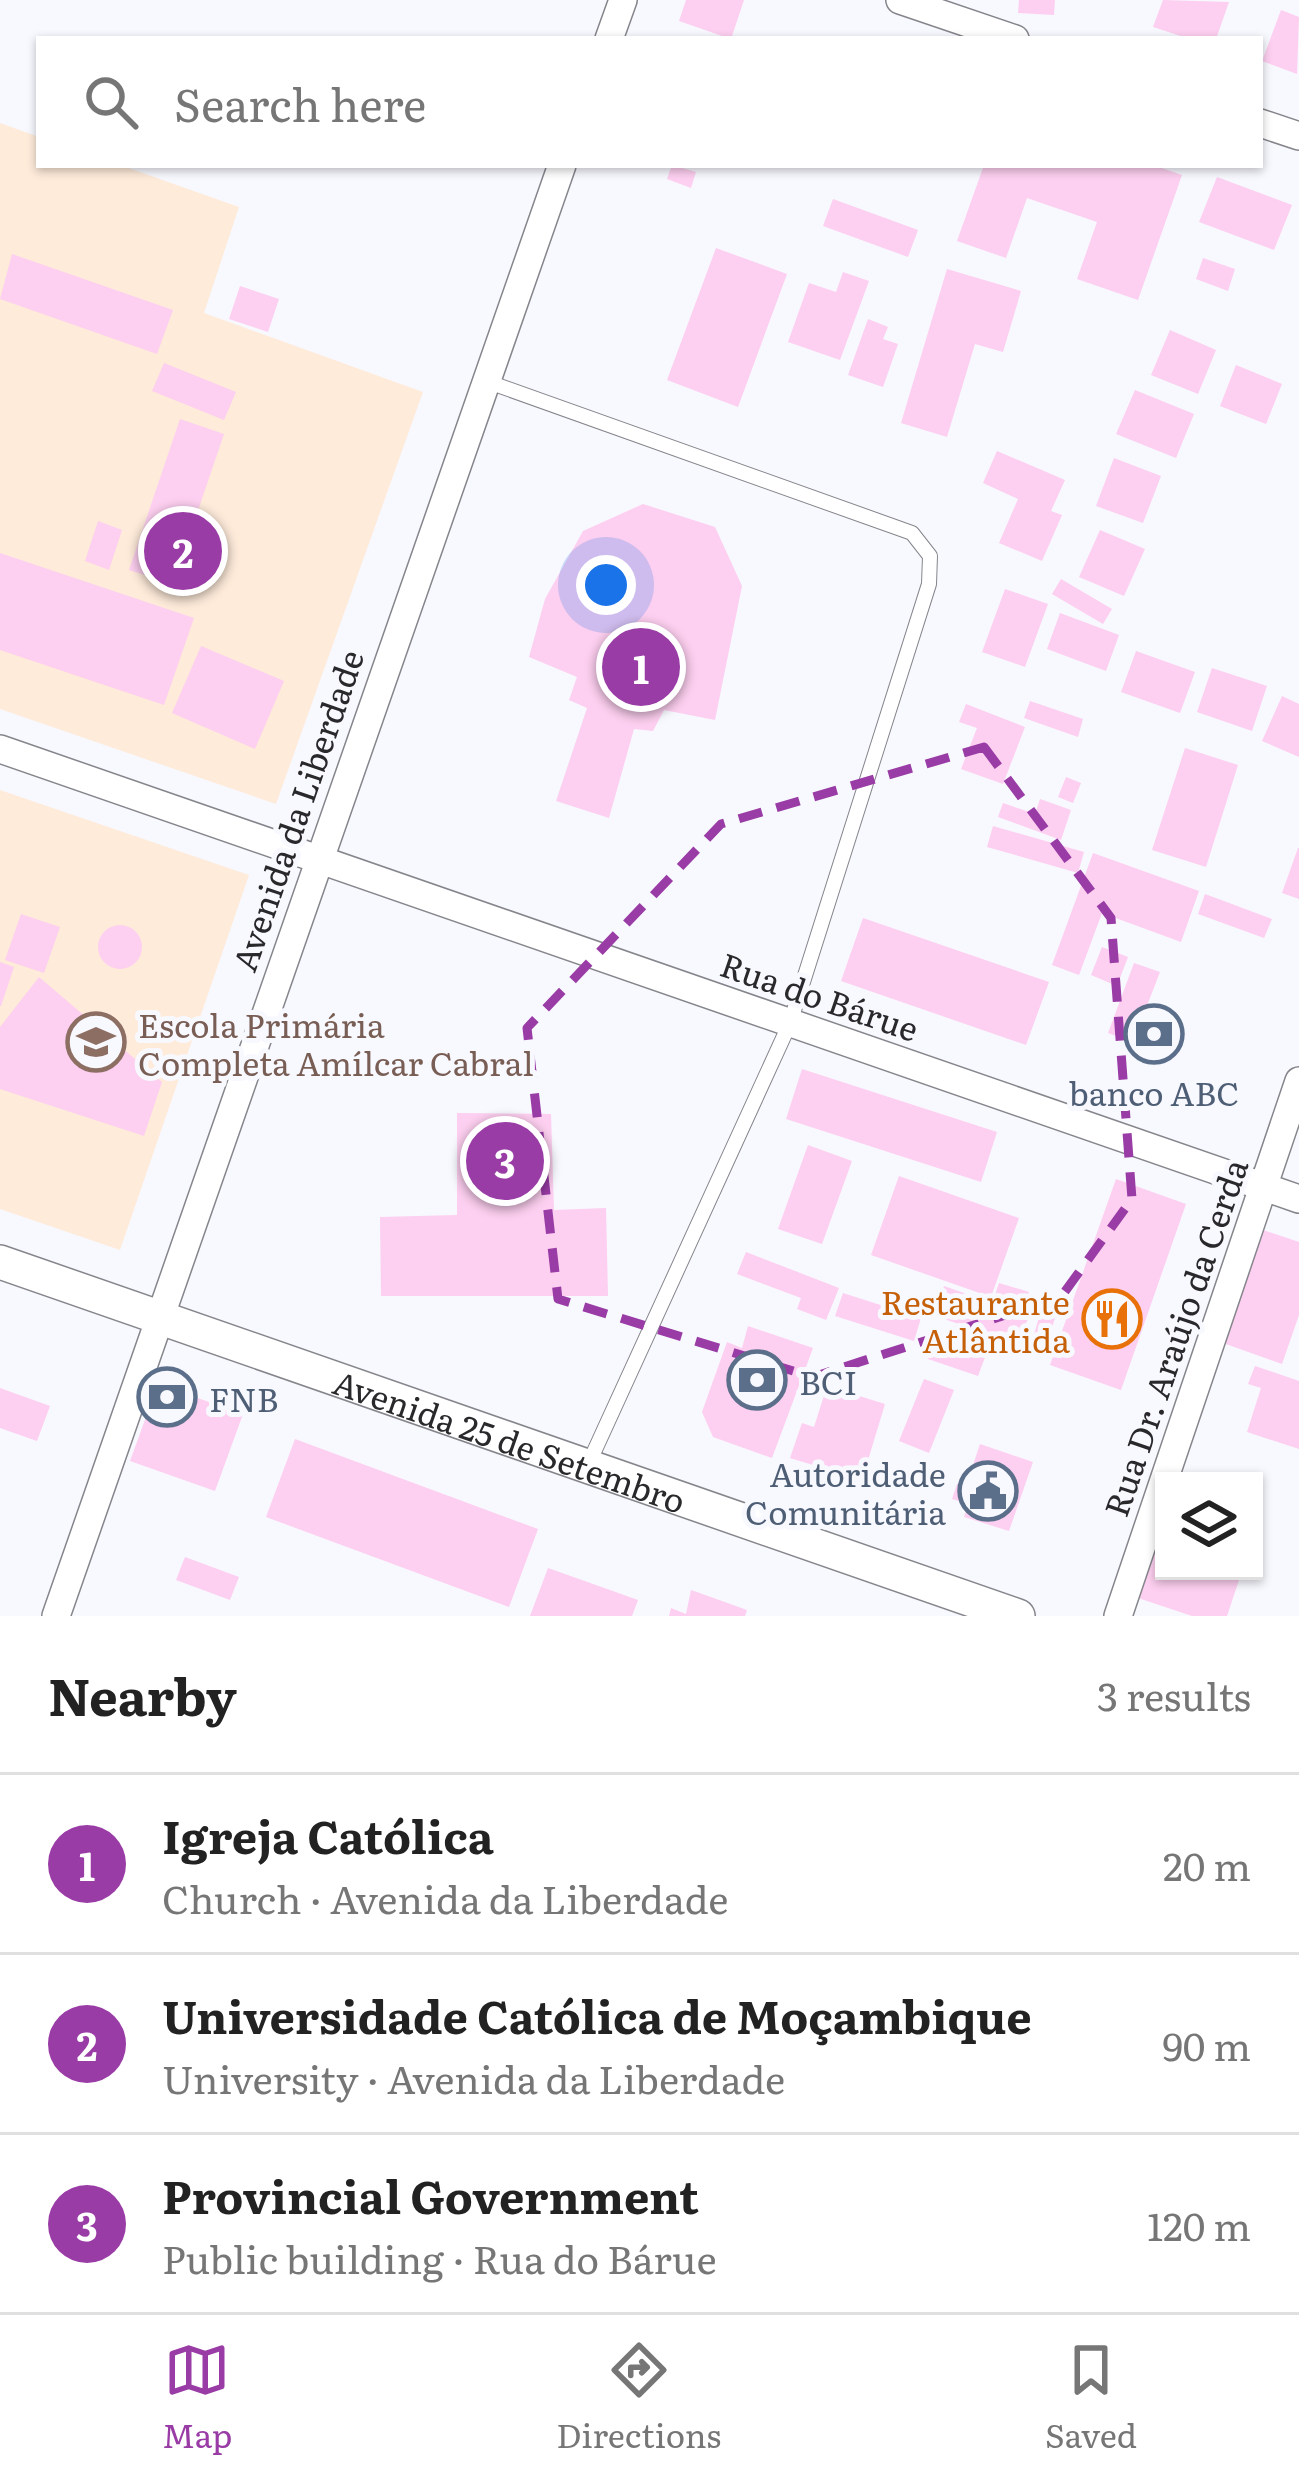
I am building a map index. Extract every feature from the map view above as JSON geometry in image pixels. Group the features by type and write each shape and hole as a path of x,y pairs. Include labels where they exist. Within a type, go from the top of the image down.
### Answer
{"street":[{"path":"610,36 623,0"},
{"path":"900,0 1006,36"},
{"path":"1263,124 1299,136"},
{"name":"Avenida da Liberdade","path":"56,1616 483,380 561,168"},
{"name":"Rua do Bárue","path":"0,749 1299,1199"},
{"name":"Rua Dr. Araújo da Cerda","path":"1118,1616 1299,1081"},
{"name":"Avenida 25 de Setembro","path":"0,1262 1018,1616"}],"lane":[{"path":"483,380 912,533 930,556 928,584 790,1023 588,1465"}],"highlighted area":[{"path":"984,747 1111,918 1132,1199 1061,1297 813,1377 558,1299 527,1028 721,824"}],"shaded area":[{"path":"0,123 36,136 36,168 128,168 239,207 204,313 423,392 276,804 0,709"},
{"name":"Escola Primária Completa Amílcar Cabral","path":"0,790 249,875 120,1250 0,1209"}],"building":[{"path":"686,0 744,0 732,36 679,21"},
{"path":"1019,0 1055,0 1054,15 1018,13"},
{"path":"1163,0 1229,2 1217,36 1181,36 1153,27"},
{"path":"1281,10 1299,17 1297,74 1263,58"},
{"path":"671,168 696,172 691,188 667,179"},
{"path":"983,168 1162,168 1182,175 1138,300 1077,279 1097,222 1027,198 1006,258 957,241"},
{"path":"1217,177 1292,205 1274,250 1199,222"},
{"path":"833,199 918,230 908,257 823,226"},
{"path":"716,248 787,274 738,407 667,380"},
{"path":"12,254 173,310 157,354 0,299"},
{"path":"1203,258 1235,269 1228,291 1196,279"},
{"path":"947,269 1021,291 1003,352 975,344 947,437 901,423"},
{"path":"843,272 869,281 840,360 788,342 809,283 836,292"},
{"path":"240,286 279,299 268,332 229,319"},
{"path":"868,319 888,327 883,339 898,344 883,387 848,375"},
{"path":"1170,330 1216,350 1198,394 1151,375"},
{"path":"164,363 236,392 224,420 152,391"},
{"path":"1236,365 1282,384 1266,424 1220,406"},
{"path":"1135,390 1194,414 1176,458 1116,434"},
{"path":"180,419 224,434 173,584 129,570"},
{"path":"997,451 1065,480 1051,511 1062,515 1042,561 999,543 1018,499 983,483"},
{"path":"1114,458 1161,476 1143,523 1096,506"},
{"path":"643,504 715,527 742,586 715,720 664,710 653,731 634,729 609,818 556,801 587,708 569,700 577,677 529,657 545,599 583,531"},
{"path":"98,521 122,530 109,570 85,561"},
{"path":"1100,530 1145,549 1124,596 1079,577"},
{"path":"0,553 194,618 164,705 0,650"},
{"path":"1061,579 1112,609 1103,624 1052,594"},
{"path":"1005,589 1048,604 1025,667 982,652"},
{"path":"1060,613 1119,635 1106,671 1047,649"},
{"path":"201,646 284,681 255,749 172,713"},
{"path":"1136,651 1195,672 1180,713 1121,692"},
{"path":"1212,668 1267,686 1252,731 1197,712"},
{"path":"1282,696 1299,704 1299,757 1262,741"},
{"path":"1030,701 1083,719 1078,737 1024,718"},
{"path":"966,704 1025,727 1003,784 961,769 977,728 959,722"},
{"path":"1185,748 1238,765 1206,867 1152,850"},
{"path":"1066,777 1081,783 1073,803 1058,797"},
{"path":"1040,799 1071,810 1061,840 998,817 1003,803 1035,814"},
{"path":"993,826 1084,852 1078,873 987,847"},
{"path":"1299,848 1299,899 1282,893"},
{"path":"1093,853 1199,891 1181,942 1102,913 1079,975 1052,965"},
{"path":"1205,894 1272,919 1264,938 1198,914"},
{"path":"21,914 60,927 44,973 5,960"},
{"path":"863,918 1049,982 1026,1045 841,981"},
{"path":"120,925 136,931 142,947 136,963 120,969 104,963 98,947 104,931"},
{"path":"1102,947 1128,957 1117,986 1091,975"},
{"path":"0,962 14,967 1,1006 0,1006"},
{"path":"1134,963 1160,972 1143,1016 1180,1029 1170,1056 1108,1033"},
{"path":"39,977 162,1082 144,1136 0,1089 0,1027"},
{"path":"802,1069 997,1132 981,1182 786,1119"},
{"path":"457,1113 551,1114 554,1210 606,1208 608,1296 381,1296 380,1217 457,1215"},
{"path":"808,1145 852,1161 822,1244 778,1229"},
{"path":"899,1176 1019,1218 991,1297 871,1255"},
{"path":"1116,1179 1186,1204 1121,1390 1050,1365"},
{"path":"1263,1230 1299,1242 1299,1315 1282,1364 1223,1343"},
{"path":"746,1252 839,1288 826,1320 797,1309 801,1298 737,1274"},
{"path":"999,1283 1029,1292 1024,1308 994,1298"},
{"path":"944,1286 1029,1316 1018,1345 933,1315"},
{"path":"843,1293 921,1318 914,1341 835,1316"},
{"path":"1034,1297 1059,1304 1045,1352 1030,1348 1040,1314 1030,1311"},
{"name":"BCI","path":"748,1326 813,1348 772,1458 713,1437 702,1412 727,1342 742,1348"},
{"path":"964,1336 990,1344 978,1376 928,1359 934,1343 959,1351"},
{"path":"1255,1366 1299,1381 1299,1449 1247,1432 1261,1388 1248,1384"},
{"path":"924,1379 954,1390 929,1453 899,1441"},
{"path":"158,1384 243,1414 215,1491 130,1461"},
{"path":"827,1386 885,1404 862,1480 790,1458 802,1423 814,1427"},
{"path":"0,1388 50,1406 37,1441 0,1428"},
{"path":"295,1439 538,1529 509,1607 266,1517"},
{"path":"980,1444 1033,1462 1009,1531 964,1517 969,1504 952,1499 957,1484 966,1486"},
{"path":"1155,1538 1155,1580 1239,1580 1227,1616 1192,1616 1135,1597"},
{"path":"185,1557 239,1577 230,1600 176,1580"},
{"path":"548,1568 638,1600 632,1616 530,1616"},
{"path":"691,1590 747,1610 745,1616 669,1616 671,1608 686,1614"}],"place":[{"name":"Universidade Católica de Moçambique","path":"183,551"},
{"name":"Igreja Católica","path":"641,667"},
{"name":"banco ABC","path":"1154,1034"},
{"name":"Escola Primária Completa Amílcar Cabral","path":"96,1042"},
{"name":"Provincial Government","path":"505,1161"},
{"name":"Restaurante Atlântida","path":"1112,1319"},
{"name":"BCI","path":"757,1380"},
{"name":"FNB","path":"167,1397"},
{"name":"Autoridade Comunitária","path":"988,1491"}]}
